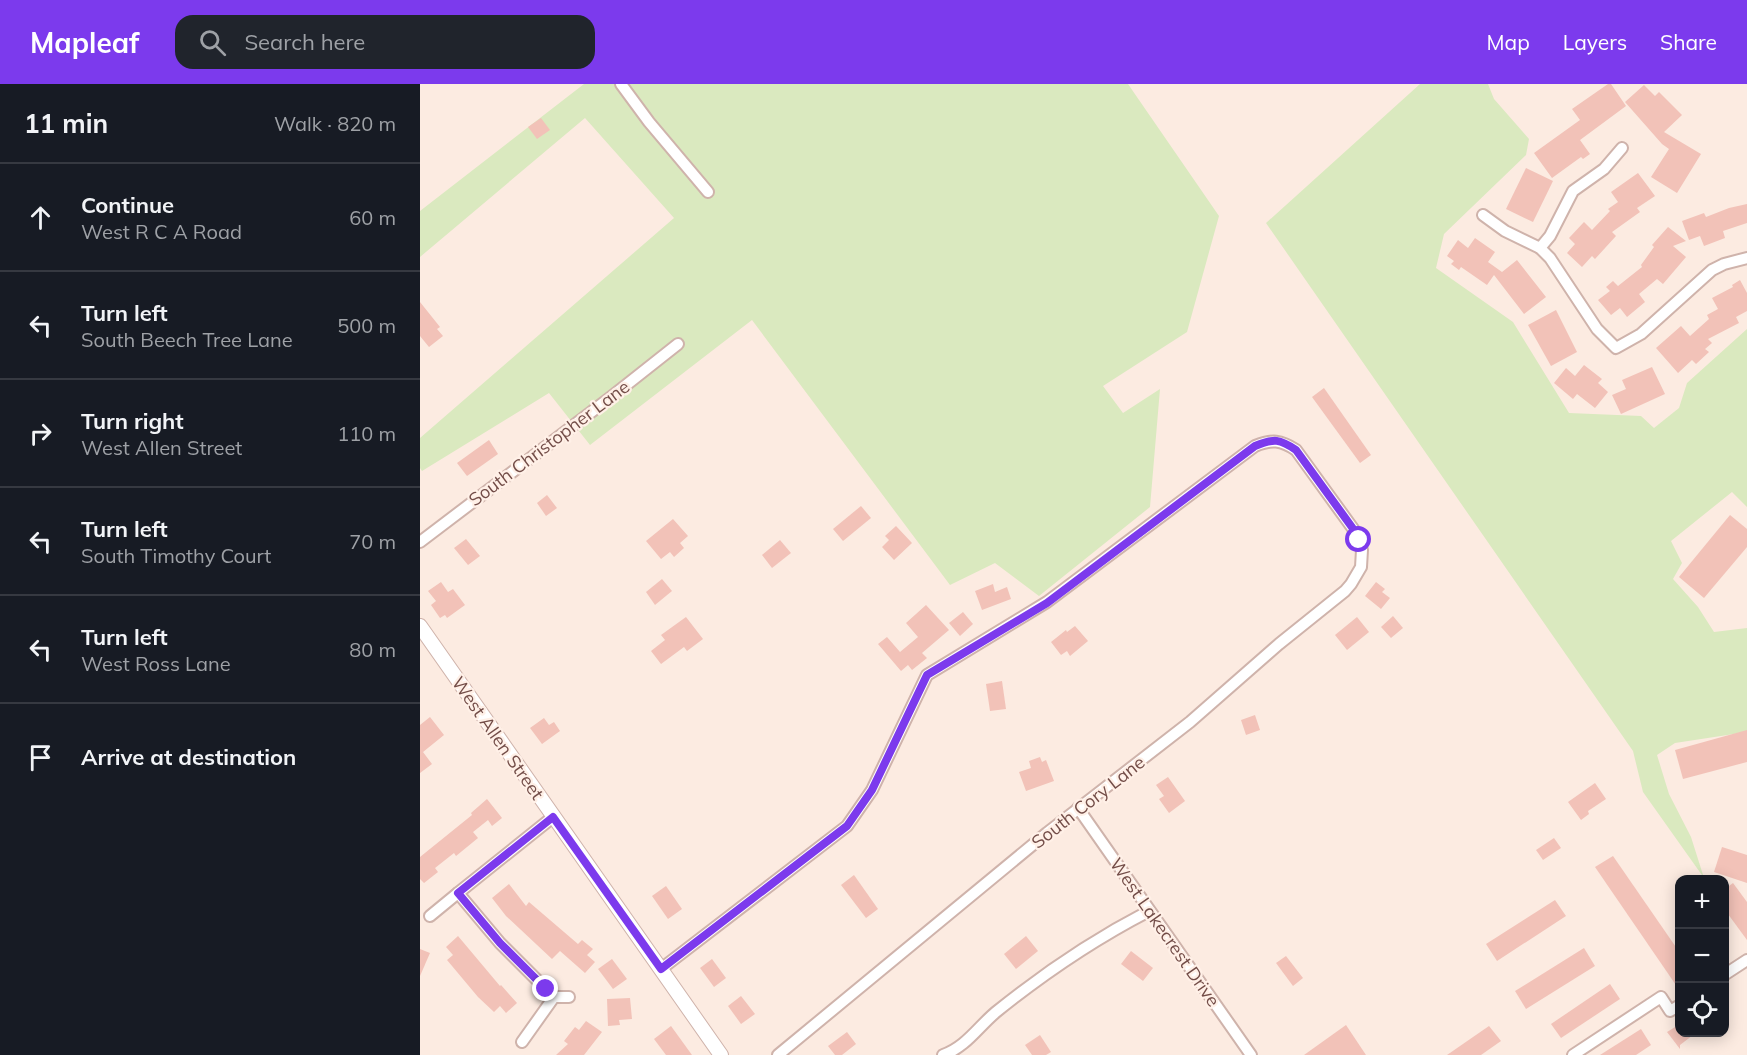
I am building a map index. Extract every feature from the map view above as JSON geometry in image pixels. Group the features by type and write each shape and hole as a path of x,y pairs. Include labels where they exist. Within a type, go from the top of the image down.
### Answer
{"street":[{"path":"621,84 649,122 708,192"},
{"path":"1540,248 1550,236 1573,191 1604,169 1622,148"},
{"path":"1483,215 1506,231 1540,248 1550,258 1597,329 1616,348 1641,334 1712,270 1747,258"},
{"name":"South Christopher Lane","path":"420,542 678,344"},
{"name":"South Cory Lane","path":"661,969 847,826 872,790 927,675 1047,603 1255,446 1272,440 1283,441 1296,450 1354,530 1362,550 1361,567 1351,584 1181,729 1078,808 778,1055"},
{"name":"West Allen Street","path":"420,626 722,1055"},
{"name":"West Lakecrest Drive","path":"1078,808 1250,1055"},
{"path":"430,916 553,817"},
{"path":"458,893 500,943 554,997 569,998"},
{"path":"943,1055 968,1040 994,1014 1042,978 1110,931 1149,911"},
{"path":"1729,972 1747,960"},
{"path":"522,1042 554,997"},
{"path":"1573,1055 1661,997 1670,1011 1675,1008"}],"green space":[{"path":"584,84 1128,84 1219,216 1187,332 1103,386 1123,413 1160,389 1150,507 1039,596 995,563 950,585 752,320 590,445 549,393 422,471 420,468 420,438 674,218 585,118 420,257 420,211"},
{"path":"1420,84 1488,84 1494,99 1529,139 1526,155 1444,234 1436,268 1513,322 1569,413 1641,416 1654,428 1679,408 1687,383 1747,329 1747,507 1732,492 1671,541 1682,563 1673,579 1698,607 1714,632 1747,628 1747,732 1675,743 1657,755 1669,794 1691,837 1703,875 1643,792 1633,751 1266,223"}],"building":[{"path":"1611,84 1626,106 1580,140 1590,154 1583,159 1581,157 1552,178 1534,153 1580,120 1572,109"},
{"path":"1644,85 1655,96 1659,92 1682,115 1664,132 1701,154 1677,193 1651,177 1669,149 1625,102"},
{"path":"541,118 550,130 537,139 528,127"},
{"path":"1526,168 1553,181 1533,222 1506,209"},
{"path":"1638,173 1655,196 1637,208 1640,212 1612,232 1616,236 1595,259 1592,256 1582,267 1567,253 1575,244 1569,238 1584,222 1592,230 1610,211 1608,209 1618,202 1611,192"},
{"path":"1747,204 1747,223 1723,231 1725,238 1704,246 1700,236 1689,240 1682,221 1704,213 1706,217"},
{"path":"1668,227 1686,241 1673,246 1686,257 1663,284 1657,279 1639,294 1645,302 1627,317 1620,308 1611,315 1598,300 1610,291 1606,287 1613,281 1618,286 1642,267 1641,265 1654,247 1652,245"},
{"path":"1475,238 1495,252 1488,262 1502,272 1517,260 1546,297 1524,314 1494,275 1487,285 1461,267 1459,270 1451,264 1454,261 1447,256 1458,240 1468,248"},
{"path":"1740,280 1747,293 1747,311 1736,317 1739,323 1708,339 1712,343 1705,349 1709,352 1696,364 1692,360 1678,373 1656,348 1681,326 1690,336 1709,319 1707,315 1718,309 1712,298 1733,287 1732,285"},
{"path":"420,302 440,327 437,329 443,336 429,347 420,336"},
{"path":"1556,310 1577,352 1551,366 1528,325"},
{"path":"1584,365 1602,379 1598,383 1608,392 1595,408 1577,394 1573,399 1554,383 1566,368 1575,376"},
{"path":"1652,367 1665,394 1621,414 1612,395 1626,389 1622,380"},
{"path":"1324,388 1371,455 1360,463 1312,397"},
{"path":"489,440 498,454 467,476 457,463"},
{"path":"547,495 557,508 546,516 537,503"},
{"path":"861,506 871,518 843,541 833,529"},
{"path":"1730,515 1747,529 1747,547 1704,598 1679,577"},
{"path":"673,519 688,536 680,543 684,548 674,557 670,552 661,559 646,541"},
{"path":"896,526 912,543 894,560 882,547 889,540 885,536"},
{"path":"466,539 480,556 468,565 454,548"},
{"path":"780,540 791,553 772,568 762,555"},
{"path":"662,579 672,591 655,605 646,592"},
{"path":"441,582 448,592 453,589 465,605 447,618 445,615 440,618 431,605 436,601 428,591"},
{"path":"1376,582 1385,589 1382,592 1390,598 1381,609 1365,596"},
{"path":"993,584 995,592 1007,587 1011,599 982,610 975,591"},
{"path":"926,605 949,630 922,653 927,658 912,670 908,665 901,671 878,644 887,637 900,652 918,637 906,623"},
{"path":"963,612 973,624 960,636 949,623"},
{"path":"1393,616 1403,628 1391,638 1381,627"},
{"path":"686,617 703,639 687,651 684,647 661,664 651,651 665,640 661,635"},
{"path":"1357,617 1369,632 1347,650 1335,635"},
{"path":"1075,626 1088,641 1070,656 1067,651 1061,655 1051,642"},
{"path":"1002,681 1006,709 990,711 986,684"},
{"path":"1255,715 1260,730 1246,735 1241,720"},
{"path":"430,717 444,735 423,752 432,764 420,773 420,725"},
{"path":"544,718 549,725 554,722 560,731 542,744 530,728"},
{"path":"1747,730 1747,762 1683,779 1675,750"},
{"path":"1040,757 1042,762 1046,760 1054,781 1026,791 1019,772 1031,768 1029,761"},
{"path":"1168,777 1185,801 1169,813 1159,799 1164,796 1156,785"},
{"path":"1595,783 1606,799 1588,811 1589,814 1581,820 1568,802"},
{"path":"487,799 502,818 492,826 488,820 473,832 478,838 456,856 454,853 435,868 438,872 424,883 420,879 420,857 472,815 471,813"},
{"path":"1554,838 1561,848 1543,860 1536,850"},
{"path":"1722,847 1747,855 1747,883 1729,877 1729,875 1714,872"},
{"path":"1613,856 1675,946 1675,984 1595,867"},
{"path":"854,875 878,909 866,918 841,885"},
{"path":"1733,883 1747,902 1747,940 1729,915 1729,886"},
{"path":"509,884 526,906 529,902 578,944 582,940 593,949 587,955 595,962 585,973 560,951 552,959 506,916 492,898"},
{"path":"666,886 682,909 668,919 652,896"},
{"path":"1555,900 1566,916 1497,961 1486,944"},
{"path":"458,936 517,1003 506,1013 500,1006 494,1012 478,997 447,960 453,955 446,947"},
{"path":"1026,936 1038,951 1016,969 1004,954"},
{"path":"1584,948 1595,966 1526,1009 1515,991"},
{"path":"420,949 430,953 420,976"},
{"path":"1131,951 1153,968 1143,981 1121,964"},
{"path":"1286,956 1303,978 1293,986 1276,963"},
{"path":"612,959 627,979 613,989 598,969"},
{"path":"712,959 726,978 714,987 700,968"},
{"path":"1610,984 1620,999 1561,1038 1551,1024"},
{"path":"741,996 755,1014 741,1024 728,1006"},
{"path":"630,998 632,1019 619,1020 620,1025 608,1026 607,999"},
{"path":"586,1021 602,1032 584,1055 556,1055 568,1044 564,1041 575,1027 579,1030"},
{"path":"1346,1025 1366,1055 1304,1055"},
{"path":"671,1026 692,1055 666,1055 654,1039"},
{"path":"1489,1026 1501,1041 1481,1055 1447,1055"},
{"path":"1675,1027 1675,1037 1690,1037 1680,1045 1680,1049 1667,1032"},
{"path":"1641,1029 1651,1045 1636,1055 1600,1055"},
{"path":"847,1032 856,1044 842,1055 835,1055 828,1046"},
{"path":"1040,1035 1051,1052 1046,1055 1032,1055 1025,1045"}],"route":[{"path":"546,989 500,943 458,893 553,817 661,969 847,826 872,790 927,675 1047,603 1255,446 1272,440 1283,441 1296,450 1359,540"}]}
